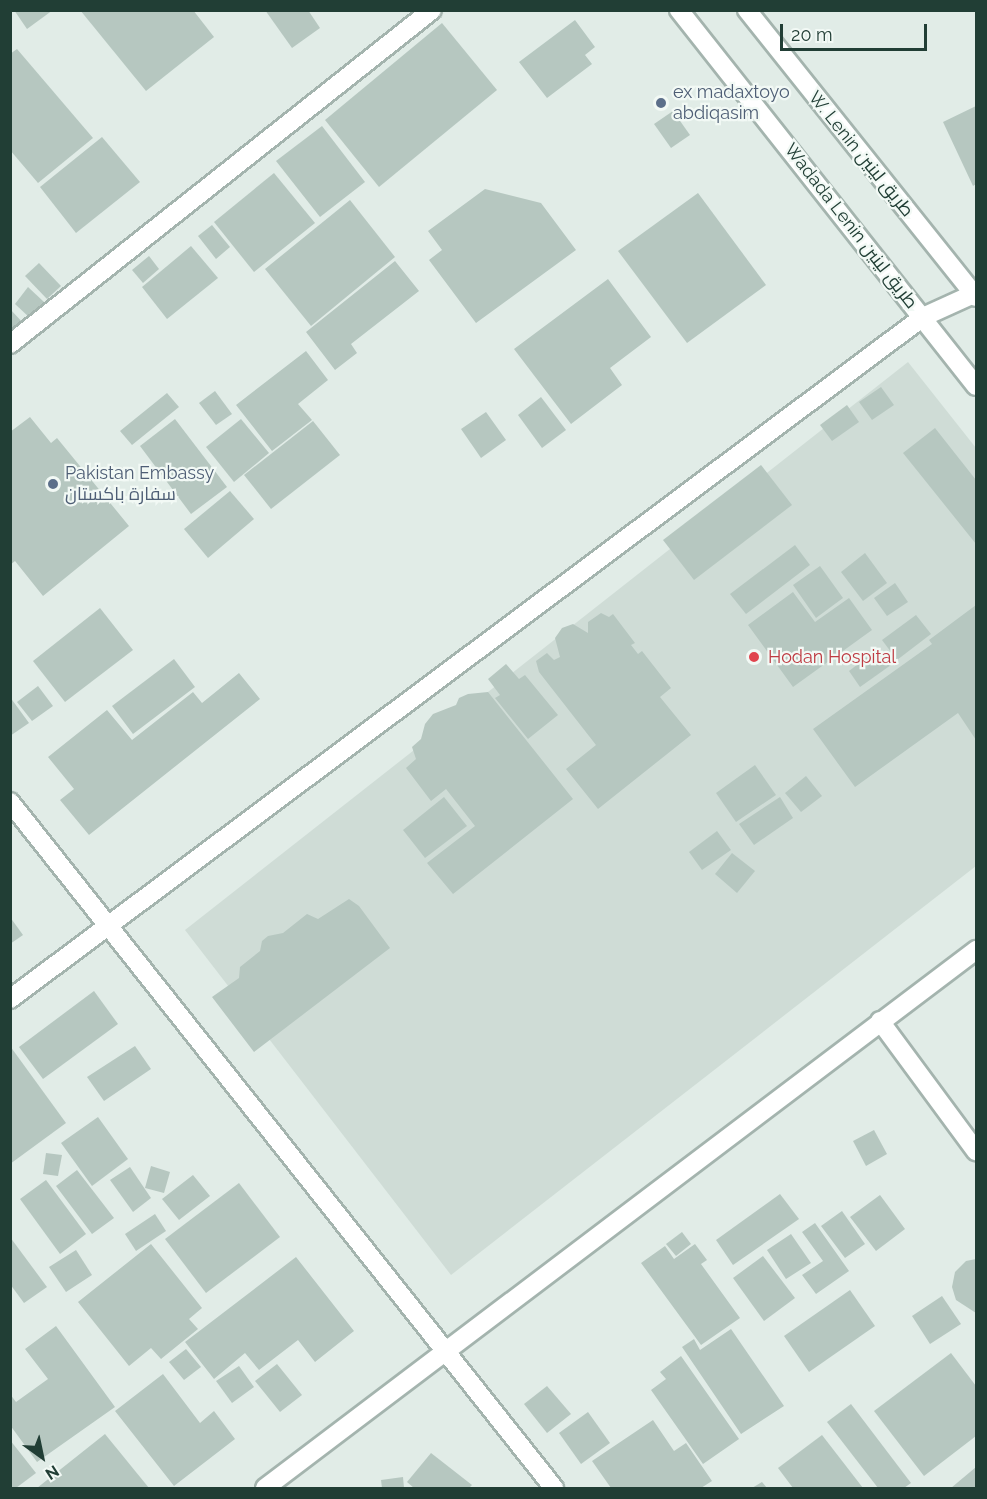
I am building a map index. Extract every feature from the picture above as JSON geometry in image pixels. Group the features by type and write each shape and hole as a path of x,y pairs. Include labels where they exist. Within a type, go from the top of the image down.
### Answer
{"street":[{"path":"10,344 432,10"},
{"name":"Wadada Lenin طريق لينين","path":"679,10 976,386"},
{"name":"W. Lenin طريق لينين","path":"747,10 976,295"},
{"path":"10,999 108,923 923,317 976,295"},
{"path":"10,802 554,1488"},
{"path":"265,1488 976,950"},
{"path":"880,1021 976,1151"}],"shaded area":[{"name":"Hodan Hospital","path":"908,362 976,448 976,866 451,1275 185,930"}],"building":[{"path":"14,10 53,10 27,29"},
{"path":"80,10 193,10 214,37 146,91"},
{"path":"265,10 308,10 320,28 292,48"},
{"path":"575,20 595,47 585,55 592,64 547,98 519,62"},
{"path":"442,23 497,90 379,187 325,120"},
{"path":"17,49 93,138 38,183 10,150 10,54"},
{"path":"976,106 976,184 973,186 943,122"},
{"path":"673,111 690,135 671,148 654,124"},
{"path":"322,126 365,182 320,217 276,161"},
{"path":"102,137 140,182 76,233 40,187"},
{"path":"274,173 315,223 254,272 214,222"},
{"path":"485,189 541,203 576,250 476,323 429,260 442,250 428,231"},
{"path":"698,193 766,285 687,343 618,251"},
{"path":"350,200 395,257 311,326 265,269"},
{"path":"212,225 230,247 216,259 198,236"},
{"path":"191,246 218,278 167,319 142,287"},
{"path":"149,256 159,269 143,283 132,270"},
{"path":"395,261 419,291 351,344 357,353 335,370 306,332"},
{"path":"39,263 61,286 47,299 25,276"},
{"path":"608,279 651,337 610,368 622,385 571,424 514,349"},
{"path":"28,287 44,302 30,318 15,304"},
{"path":"10,309 25,325 10,339"},
{"path":"306,351 328,380 298,404 312,420 272,451 236,405"},
{"path":"881,387 894,405 872,420 859,402"},
{"path":"215,391 232,414 216,425 199,403"},
{"path":"167,393 179,407 132,445 120,431"},
{"path":"541,397 566,430 542,448 518,415"},
{"path":"847,405 859,422 832,441 820,425"},
{"path":"486,412 506,440 481,458 461,429"},
{"name":"Pakistan Embassy سفارة باكستان","path":"30,417 51,443 57,438 129,526 43,596 15,561 10,565 10,432"},
{"path":"175,419 227,487 191,514 140,446"},
{"path":"241,419 269,453 234,482 206,447"},
{"path":"313,421 340,455 271,509 244,475"},
{"path":"935,428 976,480 976,544 903,453"},
{"path":"761,465 792,505 694,580 663,540"},
{"path":"230,491 254,519 208,558 184,529"},
{"path":"795,545 810,565 746,614 730,594"},
{"path":"865,553 887,583 863,601 841,572"},
{"path":"820,566 843,598 816,618 793,585"},
{"path":"895,583 908,602 887,616 874,598"},
{"path":"793,592 815,622 849,598 872,630 793,687 748,625"},
{"path":"976,605 976,740 958,713 855,787 813,729 932,644 929,640"},
{"path":"100,608 133,650 65,702 33,661"},
{"path":"601,613 609,617 613,614 635,643 631,645 638,654 642,651 671,688 660,697 691,735 598,809 566,769 596,745 539,672 536,661 547,653 554,660 560,657 555,638 562,628 573,624 588,633 588,622"},
{"path":"916,615 931,634 897,660 882,640"},
{"path":"879,648 891,665 860,687 849,671"},
{"path":"174,659 195,687 133,734 112,706"},
{"path":"506,664 519,679 525,675 558,715 528,739 495,698 500,695 488,679"},
{"path":"239,673 260,699 89,835 60,800 74,789 48,757 107,710 132,740 193,692 202,703"},
{"path":"38,686 53,706 32,721 17,702"},
{"path":"488,692 573,799 453,894 427,863 475,826 446,789 431,801 406,768 416,759 412,747 421,739 425,724 433,714 456,705 459,698 468,694"},
{"path":"10,697 29,723 10,736"},
{"path":"755,765 776,795 736,822 716,793"},
{"path":"806,776 822,796 801,812 785,793"},
{"path":"444,797 467,826 425,858 403,830"},
{"path":"780,797 793,818 754,845 739,824"},
{"path":"717,831 731,850 702,870 689,852"},
{"path":"732,853 755,871 737,893 715,874"},
{"path":"349,899 359,906 390,948 254,1052 212,997 239,978 240,967 260,951 262,941 268,936 283,933 307,914 318,919"},
{"path":"10,917 23,935 10,944"},
{"path":"94,991 118,1024 43,1079 19,1047"},
{"path":"10,1046 66,1123 10,1164"},
{"path":"135,1046 151,1069 104,1101 87,1077"},
{"path":"98,1117 128,1159 92,1186 61,1143"},
{"path":"874,1130 887,1154 866,1166 853,1141"},
{"path":"46,1153 62,1155 58,1176 43,1174"},
{"path":"151,1166 170,1172 164,1193 145,1188"},
{"path":"130,1167 151,1198 133,1212 110,1180"},
{"path":"77,1170 114,1218 92,1234 56,1186"},
{"path":"193,1175 210,1196 179,1220 162,1199"},
{"path":"46,1180 86,1234 60,1254 20,1199"},
{"path":"239,1183 280,1237 206,1293 165,1239"},
{"path":"780,1194 799,1219 733,1265 716,1240"},
{"path":"880,1195 905,1229 876,1251 850,1217"},
{"path":"842,1211 865,1244 845,1258 821,1226"},
{"path":"155,1214 166,1231 136,1251 125,1234"},
{"path":"815,1223 849,1271 816,1294 802,1275 823,1261 802,1232"},
{"path":"682,1232 691,1244 676,1256 666,1244"},
{"path":"791,1234 811,1263 786,1279 767,1250"},
{"path":"10,1237 47,1287 24,1303 10,1284"},
{"path":"151,1244 202,1308 189,1319 198,1329 161,1359 151,1348 129,1366 78,1302"},
{"path":"695,1244 707,1260 701,1264 740,1318 701,1345 641,1263 665,1246 674,1259"},
{"path":"76,1250 92,1275 66,1292 49,1267"},
{"path":"763,1256 795,1298 764,1321 733,1278"},
{"path":"296,1257 354,1331 315,1362 298,1340 259,1370 245,1353 214,1379 185,1342"},
{"path":"976,1259 976,1313 956,1300 952,1287 955,1272 966,1261"},
{"path":"850,1290 875,1326 809,1372 784,1336"},
{"path":"942,1296 961,1324 930,1344 912,1316"},
{"path":"56,1326 115,1407 37,1462 10,1425 10,1394 16,1402 48,1379 25,1349"},
{"path":"731,1329 784,1406 741,1434 682,1347 694,1339 700,1350"},
{"path":"186,1349 201,1367 184,1380 169,1362"},
{"path":"951,1353 976,1386 976,1436 924,1476 874,1411"},
{"path":"681,1356 739,1439 703,1464 651,1390 666,1379 660,1372"},
{"path":"277,1364 302,1395 280,1412 255,1381"},
{"path":"239,1366 254,1387 232,1403 216,1381"},
{"path":"163,1374 200,1423 214,1411 235,1439 174,1486 115,1411"},
{"path":"547,1386 571,1414 547,1433 524,1404"},
{"path":"851,1404 911,1483 904,1488 878,1488 827,1422"},
{"path":"588,1412 610,1443 581,1464 559,1433"},
{"path":"653,1420 674,1451 686,1443 712,1481 701,1488 611,1488 592,1461"},
{"path":"105,1434 149,1488 37,1488"},
{"path":"822,1435 863,1488 793,1488 778,1468"},
{"path":"10,1440 36,1473 16,1488 10,1488"},
{"path":"431,1453 472,1485 469,1488 414,1488 407,1482"},
{"path":"976,1467 976,1488 951,1488"},
{"path":"403,1477 404,1488 382,1488 381,1480"},
{"path":"762,1482 767,1488 752,1488"}],"place":[{"name":"ex madaxtoyo abdiqasim","path":"661,103"},
{"name":"Pakistan Embassy سفارة باكستان","path":"53,484"},
{"name":"Hodan Hospital","path":"754,657"}]}
